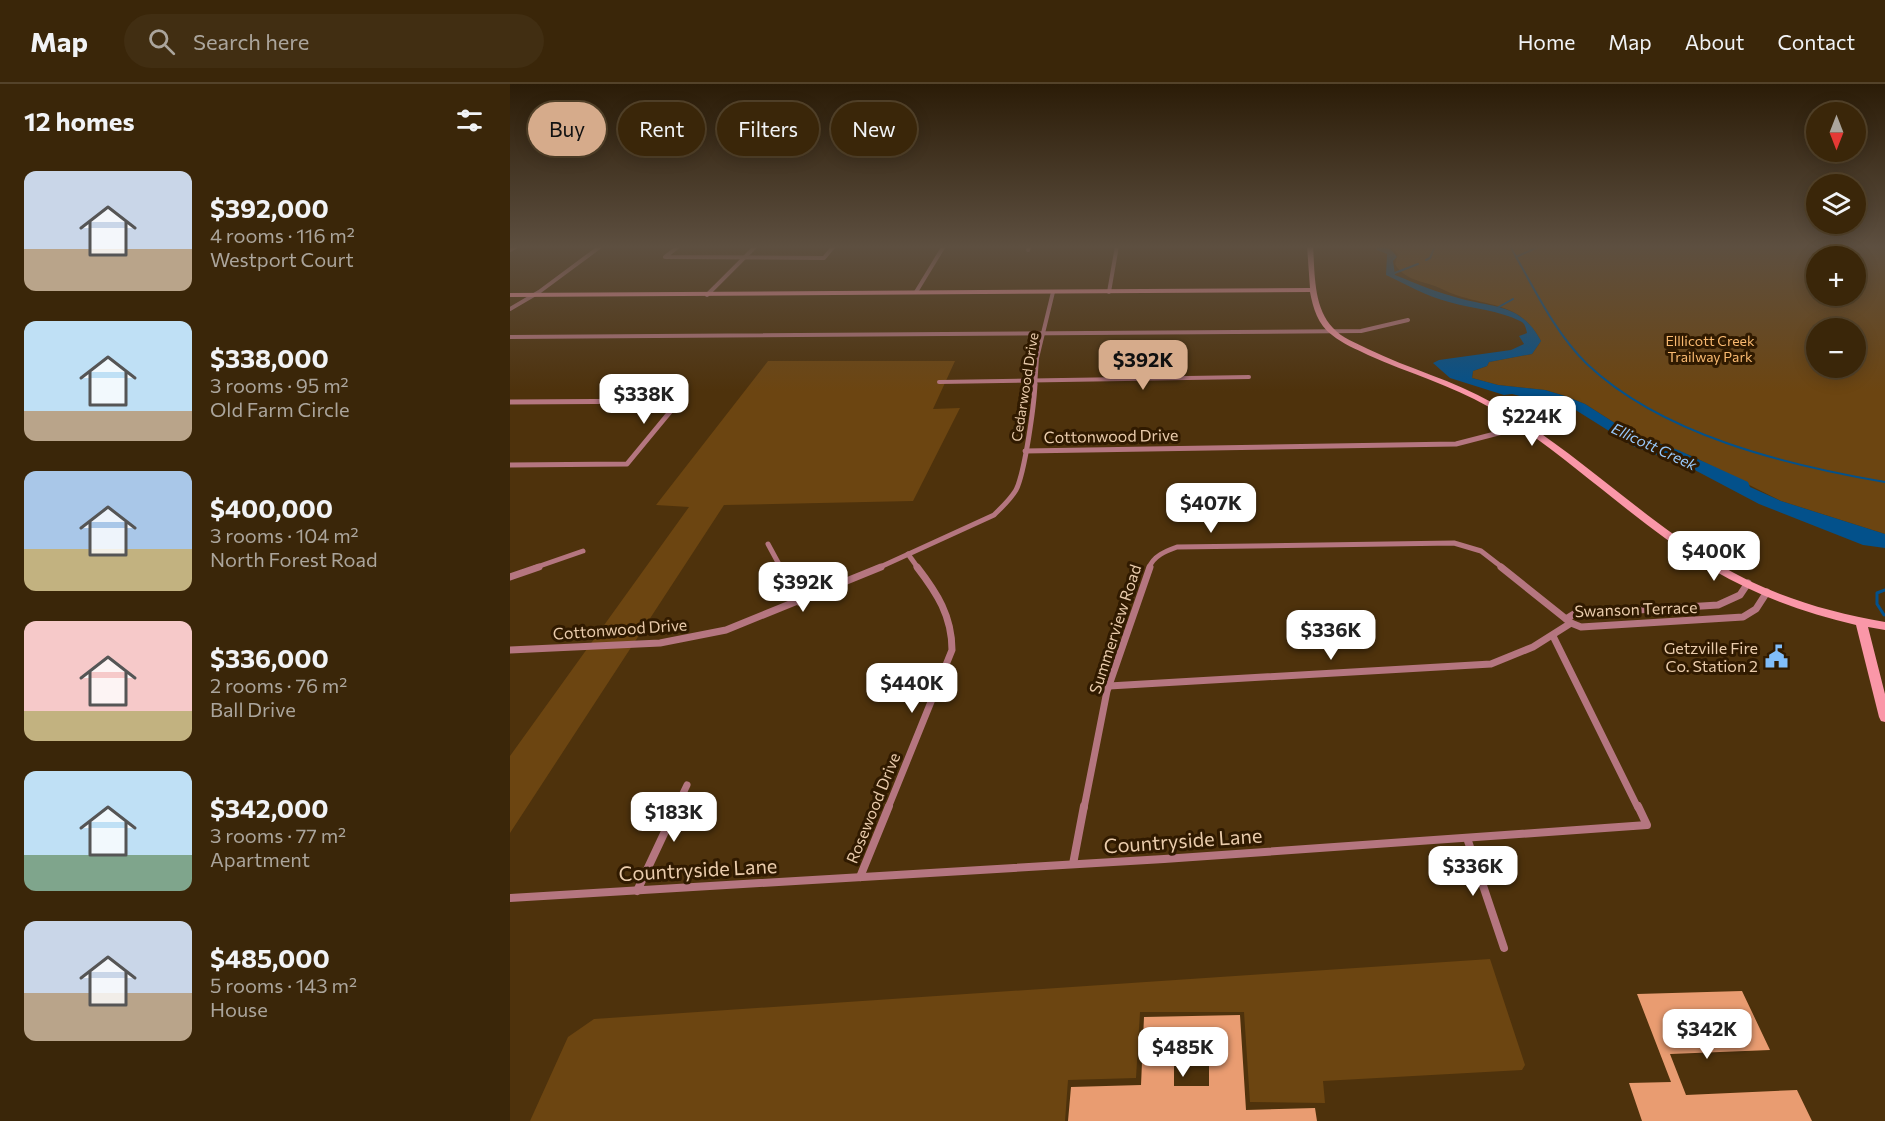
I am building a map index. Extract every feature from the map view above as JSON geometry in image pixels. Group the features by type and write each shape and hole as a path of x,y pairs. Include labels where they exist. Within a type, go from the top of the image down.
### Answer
{"street":[{"path":"510,295 638,294"},
{"name":"Cedarwood Drive","path":"1025,451 1043,334 1052,294"},
{"path":"1314,294 1318,309 1332,331 1397,366 1467,393 1526,426 1695,553 1748,584 1818,611 1885,626"},
{"path":"510,309 531,295"},
{"path":"510,337 1361,331 1408,320"},
{"path":"939,382 1249,377"},
{"path":"510,402 679,401 627,464 510,465"},
{"name":"Cottonwood Drive","path":"510,650 635,645 685,640 747,624 974,526 1002,509 1017,488 1025,451 1456,444 1526,426"},
{"name":"Summerview Road","path":"1073,864 1109,686 1151,564 1164,552 1177,547 1454,543 1481,551 1568,621"},
{"path":"768,544 799,602"},
{"path":"510,577 583,551"},
{"name":"Rosewood Drive","path":"860,877 952,650 953,633 947,610 908,554"},
{"name":"Swanson Terrace","path":"1109,686 1491,664 1512,658 1553,636 1574,614 1718,605 1740,595 1748,584"},
{"name":"Swanson Terrace","path":"1568,621 1581,627 1743,617 1756,609 1767,592"},
{"path":"1861,622 1885,717"},
{"name":"Countryside Lane","path":"510,898 1073,864 1647,825 1553,636"},
{"path":"637,891 687,785"},
{"path":"1467,838 1504,948"}],"green space":[{"name":"Elllicott Creek Trailway Park","path":"1455,294 1806,294 1806,306 1866,306 1866,294 1885,294 1885,534 1781,501 1692,456 1632,434 1585,404 1565,396 1545,390 1498,385 1472,378 1473,371 1487,366 1489,362 1532,354 1541,341 1524,319 1505,308"},
{"path":"768,361 955,361 933,409 960,408 913,501 724,505 510,833 510,756 689,507 656,505"},
{"path":"1490,959 1525,1065 1522,1070 1323,1081 1325,1103 1250,1102 1244,1012 1140,1012 1136,1078 1068,1080 1065,1121 530,1121 568,1037 594,1019"}],"water":[{"name":"Ellicott Creek","path":"1426,294 1446,294 1517,314 1534,329 1541,341 1532,354 1489,362 1487,366 1473,371 1472,378 1498,385 1545,390 1585,404 1632,434 1678,450 1748,482 1750,487 1781,501 1885,534 1885,548 1863,545 1759,504 1689,467 1633,446 1574,409 1512,394 1504,395 1450,378 1433,363 1439,360 1511,350 1524,344 1519,336 1527,333 1524,324 1503,314"}],"building":[{"path":"1742,991 1770,1050 1670,1054 1686,1095 1797,1090 1812,1121 1642,1121 1629,1083 1671,1082 1637,994"},
{"path":"1240,1015 1246,1110 1315,1108 1317,1121 1068,1121 1071,1087 1141,1085 1144,1017","holes":["1174,1065 1209,1065 1209,1086 1174,1086"]}],"waterway":[{"path":"1537,294 1564,338 1587,364 1617,389 1651,410 1688,428 1767,456 1885,482"},
{"path":"1497,308 1513,299"},
{"path":"1884,615 1877,604 1877,593 1885,590"}],"place":[{"name":"Getzville Fire Co. Station 2","path":"1776,657"}]}
